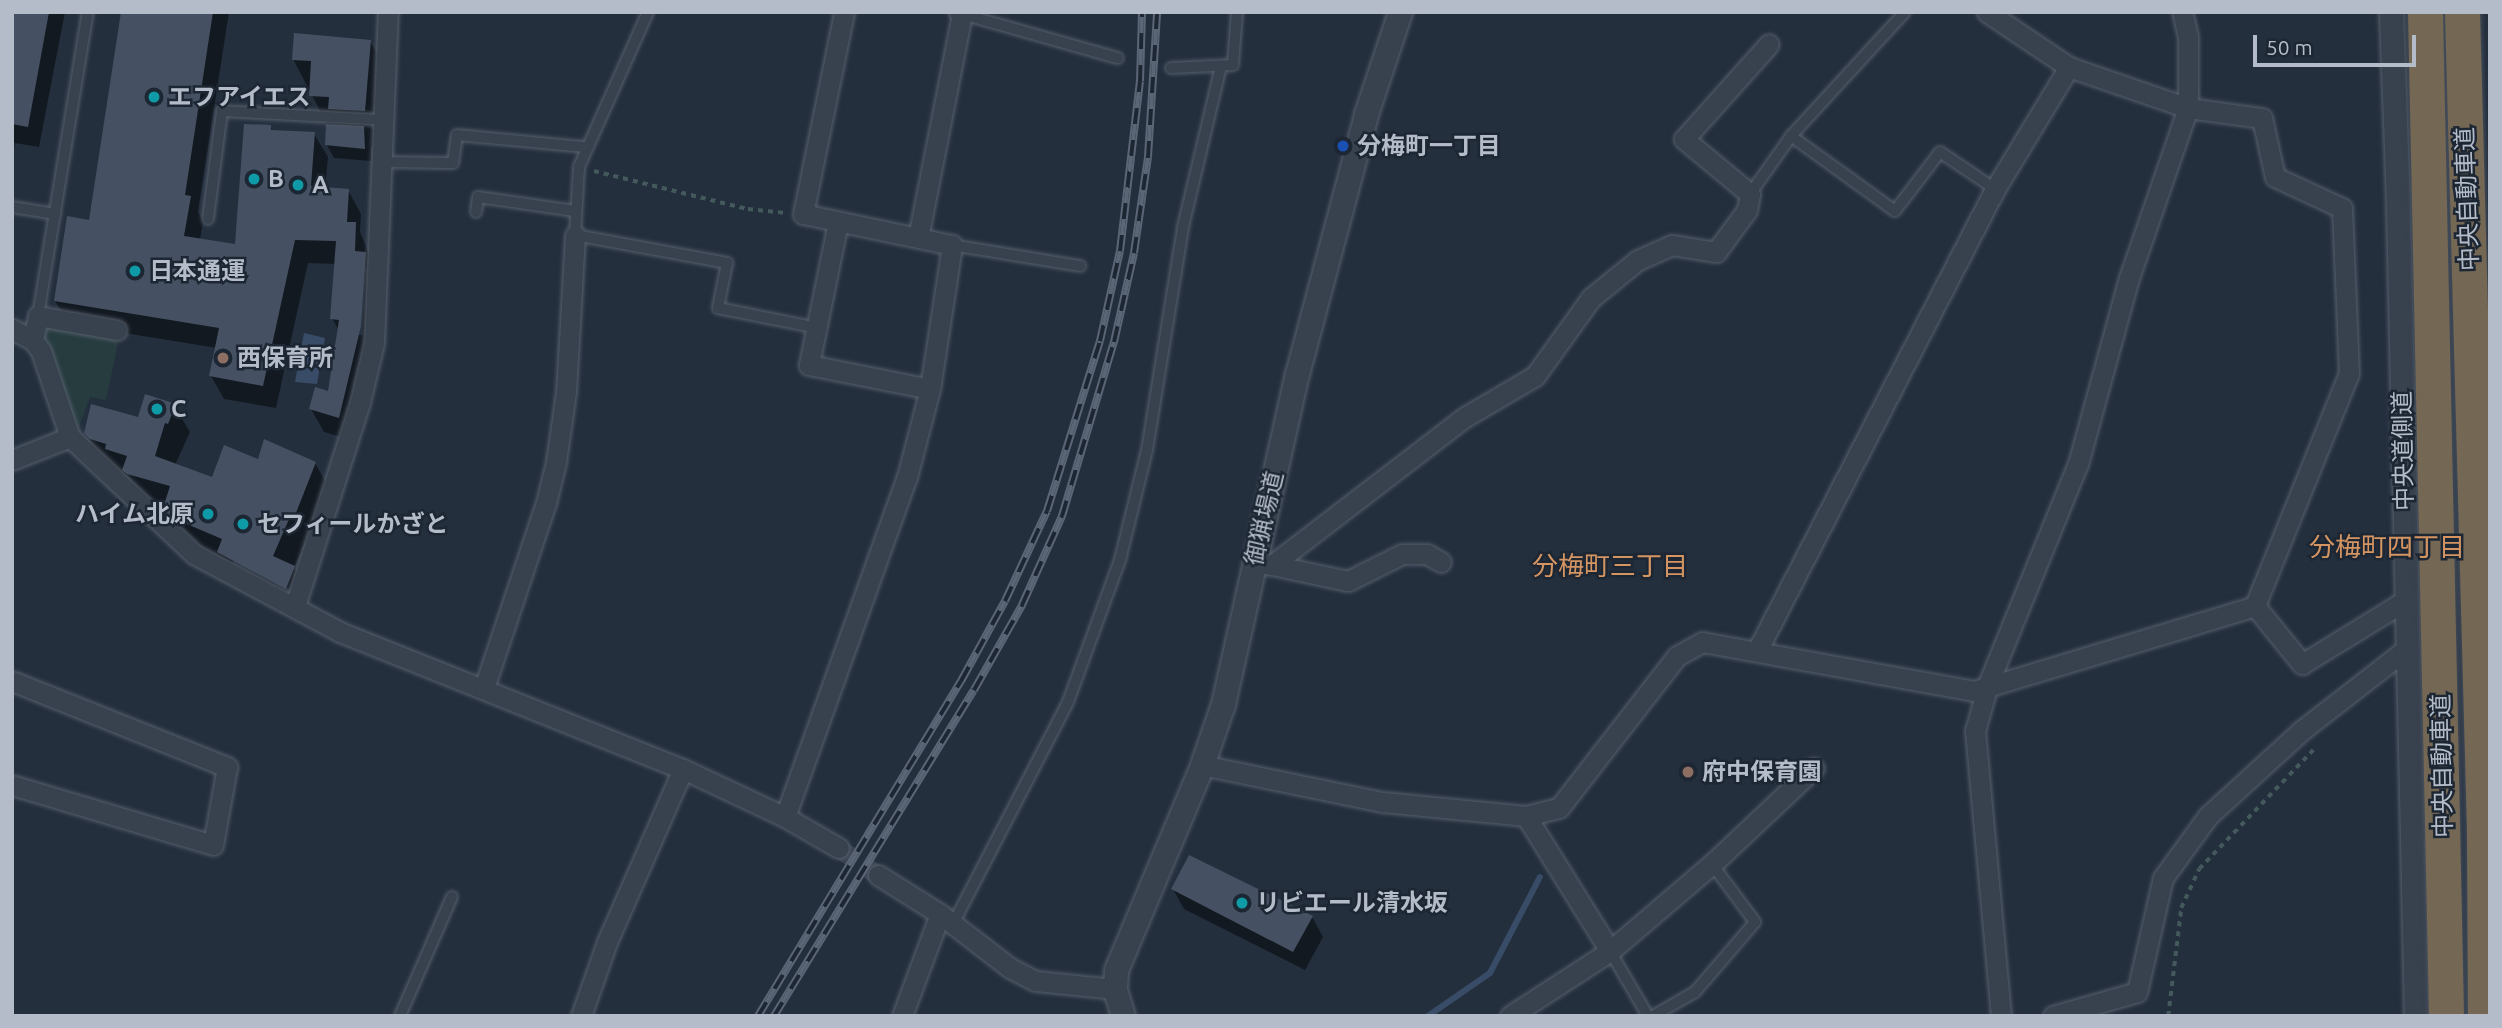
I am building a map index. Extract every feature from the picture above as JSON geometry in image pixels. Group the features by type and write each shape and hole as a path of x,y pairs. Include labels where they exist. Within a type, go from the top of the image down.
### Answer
{"highway":[{"name":"中央自動車道","path":"2425,12 2446,1016"},
{"name":"中央自動車道","path":"2462,12 2484,832 2485,1016"}],"street":[{"path":"295,606 360,402 374,343 384,162 388,12"},
{"path":"785,817 907,477 930,388 952,245 803,214 844,12"},
{"name":"御猟場道","path":"1123,1016 1115,989 1121,955 1202,765 1223,704 1263,564 1297,374 1359,140 1400,12"},
{"path":"1987,12 2069,67 2188,108 2262,118 2275,177 2342,208 2349,373 2255,606"},
{"path":"2001,1016 1975,731 1987,690 2078,464 2129,278 2188,108 2188,37 2182,12"},
{"name":"中央道側道","path":"2391,12 2409,647 2416,1016"},
{"path":"918,238 960,13"},
{"path":"1263,564 1465,417 1535,376 1591,298 1638,260 1672,245 1716,252 1747,210 1750,194 1684,139 1769,44"},
{"path":"1757,651 1995,189 2069,67"},
{"path":"838,222 809,365 930,388"},
{"path":"484,688 546,503 556,461 566,392 575,236"},
{"path":"33,340 38,316 117,330"},
{"path":"12,329 33,340 40,351 70,437 194,554 340,632 683,769 785,817 839,848"},
{"path":"12,460 70,437"},
{"path":"1263,564 1348,580 1402,554 1427,554 1441,562"},
{"path":"2255,606 2302,664 2406,600"},
{"path":"1202,765 1382,802 1526,816 1559,808 1677,656 1702,642 1974,691 1987,690 2255,606"},
{"path":"2053,1016 2137,992 2163,878 2208,816 2301,731 2409,647"},
{"path":"12,681 227,767 214,845 12,785"},
{"path":"1510,1016 1611,951 1712,864 1814,768"},
{"path":"580,1016 607,942 683,769"},
{"path":"1526,816 1611,951"},
{"path":"878,875 946,919 1010,968 1036,981 1115,989"},
{"path":"902,1016 946,919"}],"lane":[{"path":"38,316 88,12"},
{"path":"648,12 585,147 579,167 575,236 727,263 718,307 817,328"},
{"path":"1171,68 1233,65 1237,12"},
{"path":"1750,194 1791,136 1905,12"},
{"path":"960,13 1118,58"},
{"path":"946,919 1068,702 1120,560 1147,450 1182,227 1221,66"},
{"path":"208,219 222,111 385,120"},
{"path":"384,162 453,163 457,135 585,147"},
{"path":"1791,136 1895,211 1940,152 1995,189"},
{"path":"476,212 478,197 575,211"},
{"path":"12,207 55,214"},
{"path":"952,245 1080,266"},
{"path":"1611,951 1650,1016 1695,992 1755,922 1712,864"},
{"path":"400,1016 452,897"}],"path":[{"path":"579,167 748,209 803,214"},
{"path":"2168,1016 2181,908 2199,869 2315,748"}],"green space":[{"path":"42,324 119,339 106,400 90,397 77,432 39,344"}],"water":[{"path":"304,333 325,338 317,384 295,382"}],"building":[{"path":"12,12 49,12 28,127 12,124"},
{"path":"121,12 213,12 185,195 191,196 184,236 235,244 244,124 271,125 271,130 315,132 311,186 349,189 347,222 356,222 355,251 366,252 361,326 339,418 309,409 315,387 328,391 339,320 330,319 336,241 295,240 263,386 209,376 219,328 54,301 67,216 89,220"},
{"path":"294,33 371,40 365,111 328,109 329,97 309,96 311,61 292,60"},
{"path":"326,124 364,126 365,149 325,145"},
{"path":"145,394 176,404 168,424 165,423 155,456 212,477 224,445 258,459 264,439 316,462 294,518 290,517 273,556 295,566 286,589 217,552 222,539 175,519 163,508 170,486 127,474 122,470 127,456 105,449 106,444 90,439 84,433 91,404 138,417"},
{"name":"リビエール清水坂","path":"1189,855 1313,916 1293,952 1171,889"}],"waterway":[{"path":"1428,1016 1490,973 1540,877"}],"tunnel":[{"path":"839,848 878,875"}],"railway":[{"path":"758,1016 961,681 1005,601 1047,511 1100,341 1120,251 1140,81 1142,12"},
{"path":"774,1016 974,690 1022,605 1062,516 1114,342 1134,253 1148,157 1157,12"}],"place":[{"name":"エフアイエス","path":"154,97"},
{"name":"分梅町一丁目","path":"1343,146"},
{"name":"B","path":"254,179"},
{"name":"A","path":"298,185"},
{"name":"日本通運","path":"135,271"},
{"name":"西保育所","path":"223,358"},
{"name":"C","path":"157,409"},
{"name":"ハイム北原","path":"208,514"},
{"name":"セフィールかざと","path":"243,524"},
{"name":"府中保育園","path":"1688,772"},
{"name":"リビエール清水坂","path":"1242,903"}],"district":[{"name":"分梅町四丁目","path":"2387,547"},
{"name":"分梅町三丁目","path":"1610,566"}]}
